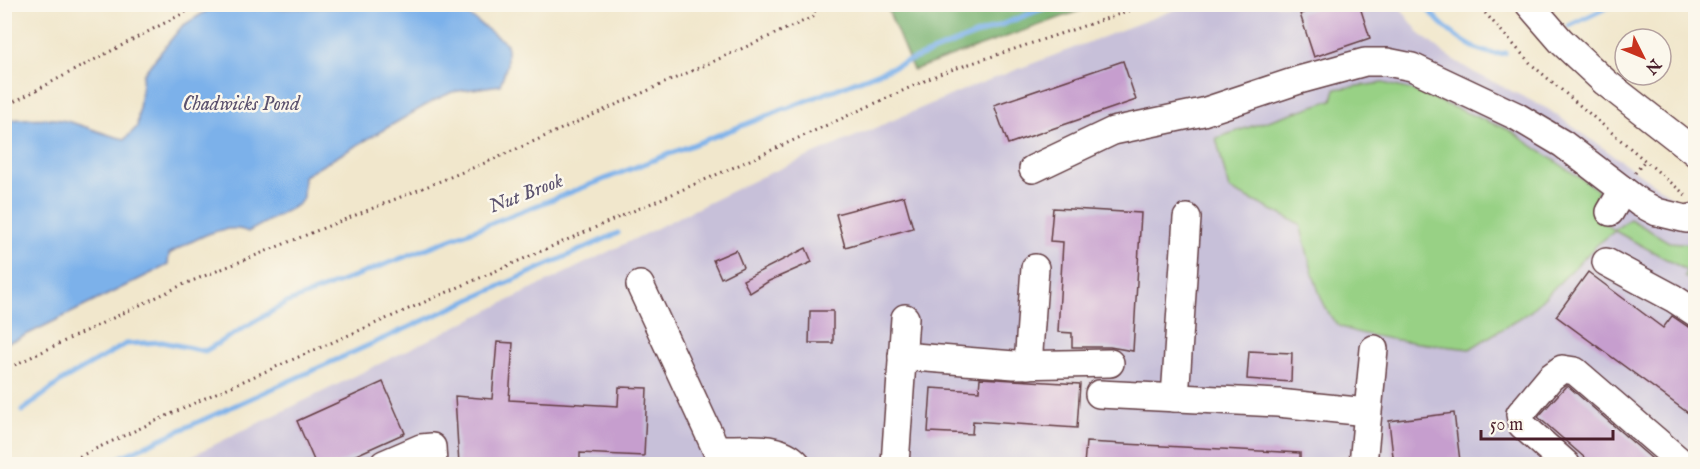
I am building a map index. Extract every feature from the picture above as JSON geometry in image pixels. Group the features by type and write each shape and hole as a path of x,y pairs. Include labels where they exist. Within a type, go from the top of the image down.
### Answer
{"street":[{"path":"1529,4 1561,40 1605,82 1695,153"},
{"path":"1034,169 1113,131 1203,112 1299,80 1365,62 1387,62 1412,67 1516,116 1563,144 1616,201 1640,203 1669,216 1686,219 1695,217"},
{"path":"1175,398 1187,218"},
{"path":"1606,262 1673,298 1695,313"},
{"path":"1028,365 1035,268"},
{"path":"640,285 716,449 775,451 797,465"},
{"path":"900,464 904,318"},
{"path":"1363,465 1374,349"},
{"path":"902,356 1028,365 1110,363"},
{"path":"1566,465 1522,425 1520,414 1551,377 1562,369 1575,370 1683,465"},
{"path":"1099,394 1278,403 1367,412"},
{"path":"384,465 421,448 432,447 433,465"}],"path":[{"path":"4,107 189,10 205,4"},
{"path":"4,370 182,285 485,163 802,22 813,17 817,4"},
{"path":"63,465 216,393 730,169 942,73 1150,4"},
{"path":"1477,4 1532,65 1695,202"}],"shaded area":[{"path":"1195,5 1398,5 1420,34 1446,55 1475,73 1548,109 1695,213 1695,464 175,464 763,176 968,88 1174,10"}],"green space":[{"path":"886,5 1096,5 913,70"},
{"path":"1383,83 1411,90 1509,130 1598,190 1592,214 1614,230 1630,219 1669,242 1695,244 1695,283 1685,277 1686,270 1615,231 1598,244 1531,311 1470,349 1379,337 1346,329 1337,324 1330,316 1319,291 1300,224 1229,189 1216,138 1332,100 1335,89"}],"water":[{"name":"Chadwicks Pond","path":"455,5 507,44 507,65 500,85 452,92 433,101 304,176 303,198 299,204 248,232 229,229 207,234 169,254 168,265 18,339 5,343 5,120 40,118 61,120 125,139 137,127 143,74 182,26 208,10"}],"building":[{"path":"1330,4 1359,4 1370,38 1314,57 1300,14"},
{"path":"1123,61 1136,100 1008,144 994,105"},
{"path":"904,196 913,228 845,247 836,214"},
{"path":"1053,208 1141,213 1133,351 1110,347 1072,347 1072,333 1058,332 1063,242 1050,241"},
{"path":"806,248 812,262 769,281 750,293 743,280"},
{"path":"736,250 743,267 721,278 713,260"},
{"path":"1588,272 1663,328 1672,316 1695,329 1695,418 1556,316"},
{"path":"810,311 833,311 833,343 809,343"},
{"path":"497,342 513,343 509,400 618,406 619,387 647,388 644,456 580,453 580,465 459,465 455,396 492,399"},
{"path":"1249,351 1292,353 1291,382 1247,379"},
{"path":"980,378 1080,384 1077,428 973,421 972,434 928,432 931,388 979,391"},
{"path":"383,382 405,433 334,465 316,465 297,421"},
{"path":"1566,386 1659,465 1593,465 1538,417"},
{"path":"1454,413 1460,461 1431,465 1394,465 1389,421"},
{"path":"1086,442 1300,453 1300,465 1084,465"}],"waterway":[{"name":"Nut Brook","path":"22,411 63,380 126,344 162,342 205,351 286,303 1055,4"},
{"name":"Nut Brook","path":"1424,4 1449,31 1471,46 1494,54 1505,53"},
{"name":"Nut Brook","path":"1569,26 1614,4"},
{"path":"105,464 618,233"}]}
